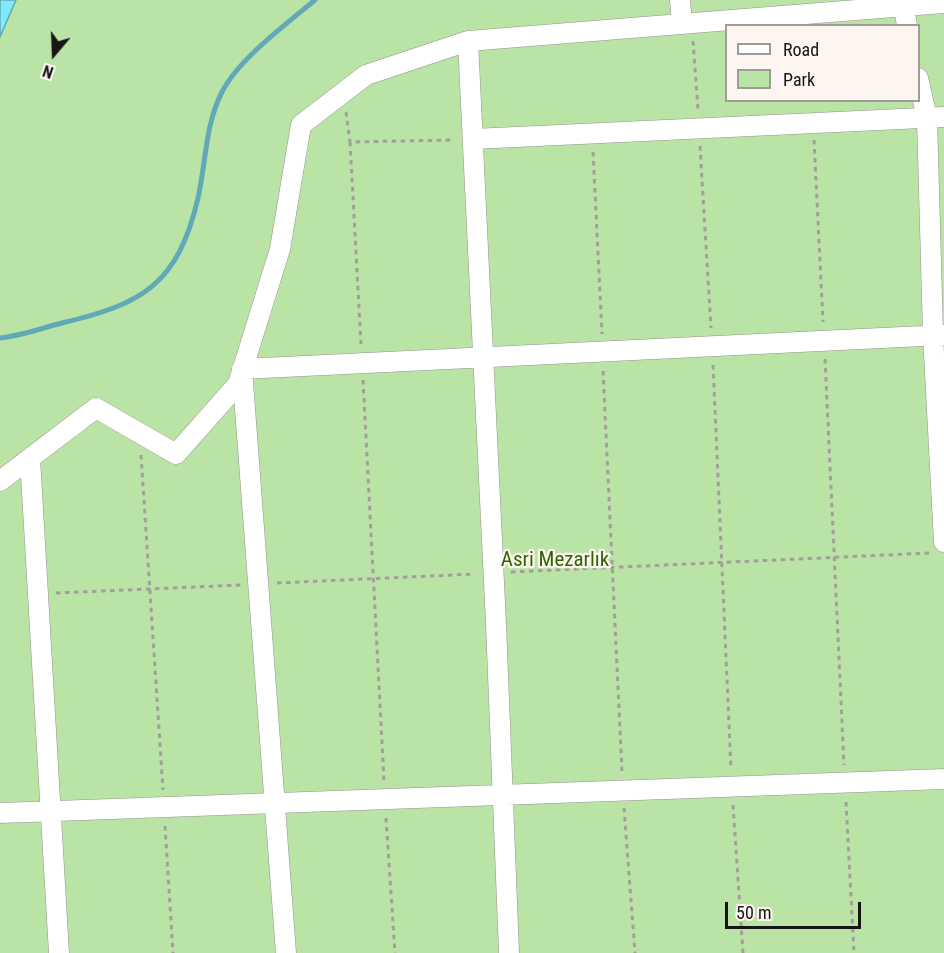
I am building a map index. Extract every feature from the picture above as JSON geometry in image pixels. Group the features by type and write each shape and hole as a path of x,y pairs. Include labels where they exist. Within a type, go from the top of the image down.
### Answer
{"street":[{"path":"680,0 687,24"},
{"path":"0,481 96,408 176,454 238,384 280,249 302,125 366,75 468,40 905,11 944,3"},
{"path":"468,40 509,953"},
{"path":"920,83 935,117 944,542"},
{"path":"473,139 935,117"},
{"path":"243,369 938,335"},
{"path":"243,369 286,953"},
{"path":"30,458 59,953"},
{"path":"0,813 944,779"}],"path":[{"path":"687,24 699,129 712,346 732,787 743,953"},
{"path":"343,93 350,142 395,953"},
{"path":"814,123 854,953"},
{"path":"592,134 622,791 635,953"},
{"path":"350,142 473,139"},
{"path":"139,433 173,953"}],"green space":[{"name":"Asri Mezarlık","path":"0,0 944,0 944,953 0,953"}],"water":[{"path":"0,0 16,0 0,37"}],"waterway":[{"path":"0,338 16,336 115,308 153,286 168,270 180,251 190,227 201,185 212,118 222,92 229,80 251,55 315,0"}]}
